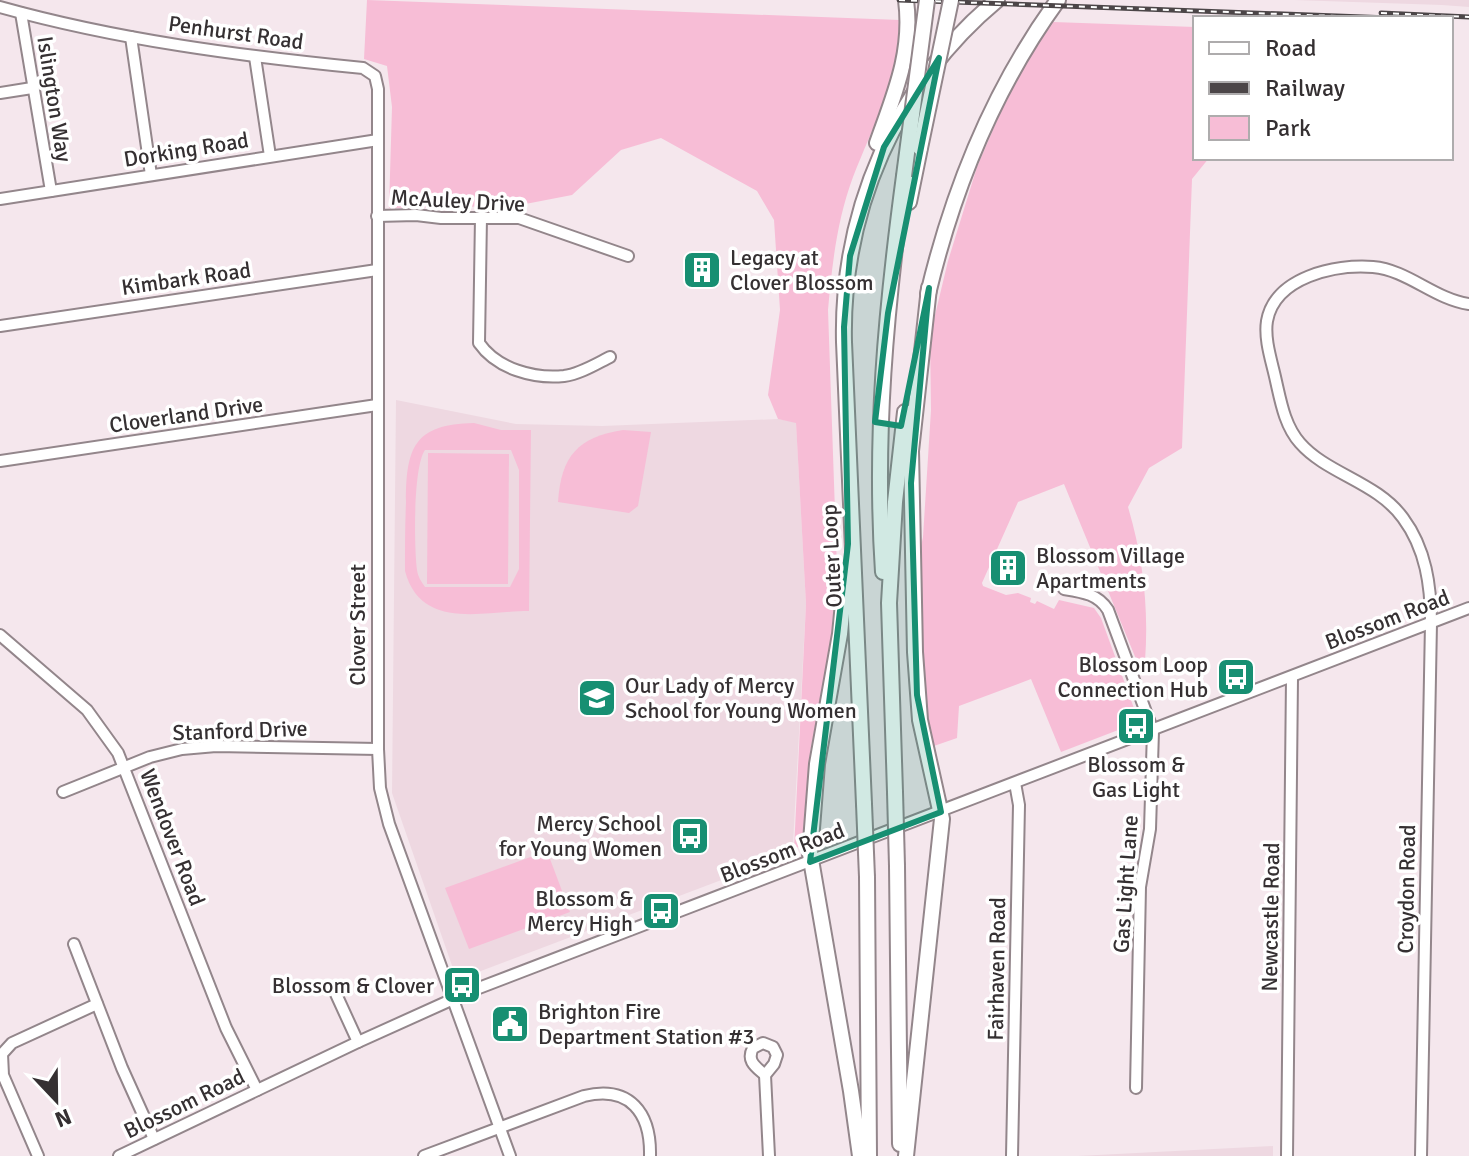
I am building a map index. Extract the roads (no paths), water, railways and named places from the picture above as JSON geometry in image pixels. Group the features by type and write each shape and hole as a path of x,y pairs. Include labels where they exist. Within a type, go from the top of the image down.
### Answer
{"highway":[{"path":"855,228 867,172 902,71 908,39 906,0"},
{"path":"900,1156 895,792 878,471 881,385 888,313 927,0"},
{"path":"888,313 951,0"},
{"name":"Outer Loop","path":"869,1156 867,877 844,327 848,271 855,228 878,159 911,96 955,39 997,0"},
{"path":"890,676 889,603 897,474 911,373 929,288 948,219 979,137 1018,59 1058,0"},
{"path":"906,1156 941,812 918,703 912,545 912,437 929,288"},
{"path":"851,500 843,607 817,764 810,862 860,1156"}],"street":[{"name":"Penhurst Road","path":"0,7 131,37 255,57 363,68 373,73"},
{"name":"Islington Way","path":"21,13 51,191"},
{"path":"131,37 151,175"},
{"path":"255,57 270,156"},
{"name":"Clover Street","path":"373,73 378,89 380,788 386,815 510,1156"},
{"path":"0,93 32,88"},
{"name":"Dorking Road","path":"0,199 378,140"},
{"name":"McAuley Drive","path":"377,216 519,218 628,256"},
{"path":"481,217 479,343 486,353 505,366 533,375 565,376 588,369 610,357"},
{"name":"Croydon Road","path":"1421,1156 1431,623 1428,573 1421,551 1403,519 1376,493 1305,448 1293,433 1282,407 1267,324 1277,299 1291,285 1323,273 1357,267 1395,271 1451,299 1469,304"},
{"name":"Kimbark Road","path":"0,326 377,270"},
{"name":"Cloverland Drive","path":"0,461 377,405"},
{"path":"1064,589 1093,595 1108,610 1153,731"},
{"name":"Blossom Road","path":"119,1156 453,999 1469,608"},
{"name":"Wendover Road","path":"0,635 87,710 102,728 124,767 226,1028 257,1090"},
{"name":"Newcastle Road","path":"1287,1156 1292,678"},
{"name":"Gas Light Lane","path":"1136,1088 1140,887 1150,829 1153,731"},
{"name":"Stanford Drive","path":"63,792 163,753 197,747 378,749"},
{"name":"Fairhaven Road","path":"1012,1156 1019,805 1015,783"},
{"path":"74,944 122,1068 154,1139"},
{"path":"336,994 358,1042"},
{"path":"38,1156 3,1075 2,1054 12,1043 97,1004"},
{"path":"765,1075 769,1156"},
{"path":"424,1156 584,1096 608,1094 628,1100 642,1115 650,1136 650,1156"}],"railway":[{"path":"899,0 1335,16"},
{"path":"1381,13 1447,16"},
{"path":"1453,16 1469,17"}],"place":[{"name":"Legacy at Clover Blossom","path":"702,270"},
{"name":"Blossom Village Apartments","path":"1008,568"},
{"name":"Blossom Loop Connection Hub","path":"1236,677"},
{"name":"Our Lady of Mercy School for Young Women","path":"597,698"},
{"name":"Blossom & Gas Light","path":"1136,726"},
{"name":"Mercy School for Young Women","path":"690,836"},
{"name":"Blossom & Mercy High","path":"661,911"},
{"name":"Blossom & Clover","path":"462,985"},
{"name":"Brighton Fire Department Station #3","path":"510,1024"}]}
